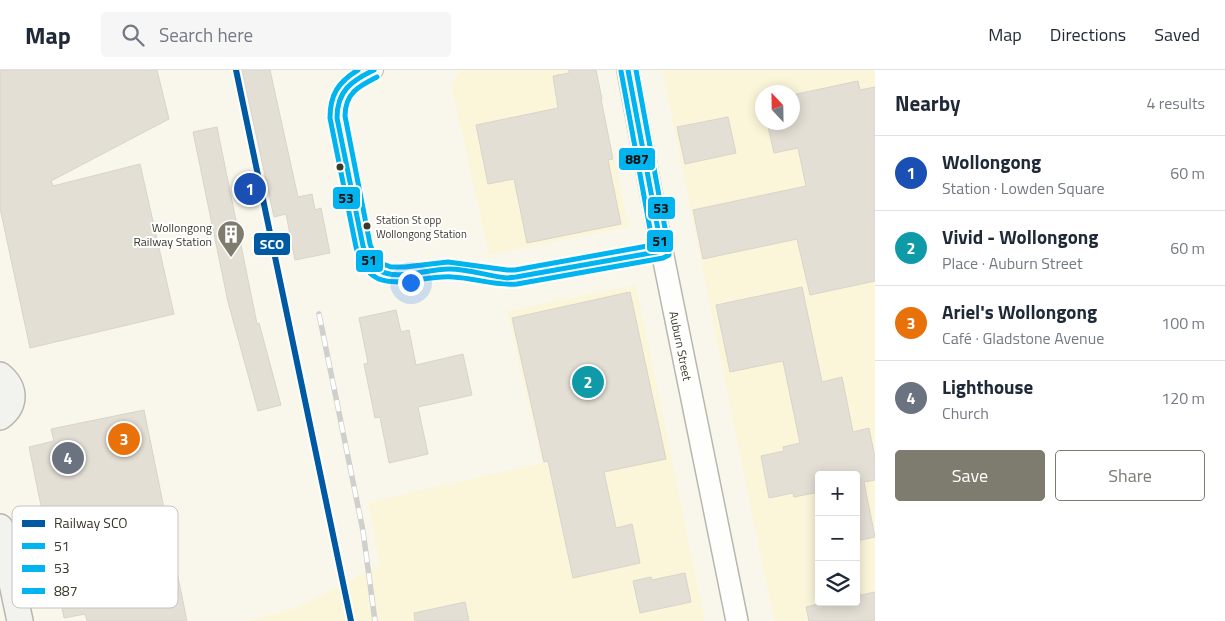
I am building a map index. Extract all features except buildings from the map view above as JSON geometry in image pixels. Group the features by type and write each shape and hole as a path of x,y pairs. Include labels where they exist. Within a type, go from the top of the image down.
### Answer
{"main road":[{"path":"0,375 6,380 12,392 10,407 0,417"},
{"path":"0,528 12,584"},
{"path":"17,608 20,621"}],"street":[{"name":"Auburn Street","path":"628,70 662,252 737,621"},
{"path":"368,73 352,82 346,89 340,98 337,118 363,246 368,260 381,272 405,274 451,269 496,278 509,278 662,252"}],"shaded area":[{"path":"461,70 595,70 629,227 489,255 451,84"},
{"path":"662,70 875,70 875,621 774,621"},
{"path":"636,285 705,621 247,621 296,608 380,565 368,502 542,463 507,311"}],"railway":[{"path":"319,314 363,531 375,621"}],"rail line":[{"name":"SCO","path":"236,70 351,621"}],"transit line":[{"name":"53","path":"358,70 345,79 336,90 330,110 330,118 356,247 363,264 372,275 383,280 396,282 453,277 509,284 663,258 669,255 636,70"},
{"name":"51","path":"374,70 359,78 347,88 340,101 337,118 363,246 369,260 377,269 398,275 449,269 507,278 662,251 628,70"},
{"name":"887","path":"377,77 354,91 347,101 345,116 370,244 374,255 383,264 391,267 448,262 515,270 653,245 621,71"}],"place":[{"name":"Wollongong","path":"250,189"},
{"name":"Station St opp Wollongong Station","path":"367,226"},
{"name":"Wollongong Railway Station","path":"231,258"},
{"name":"Vivid - Wollongong","path":"588,382"},
{"name":"Ariel's Wollongong","path":"124,439"},
{"name":"Lighthouse","path":"68,458"}]}
